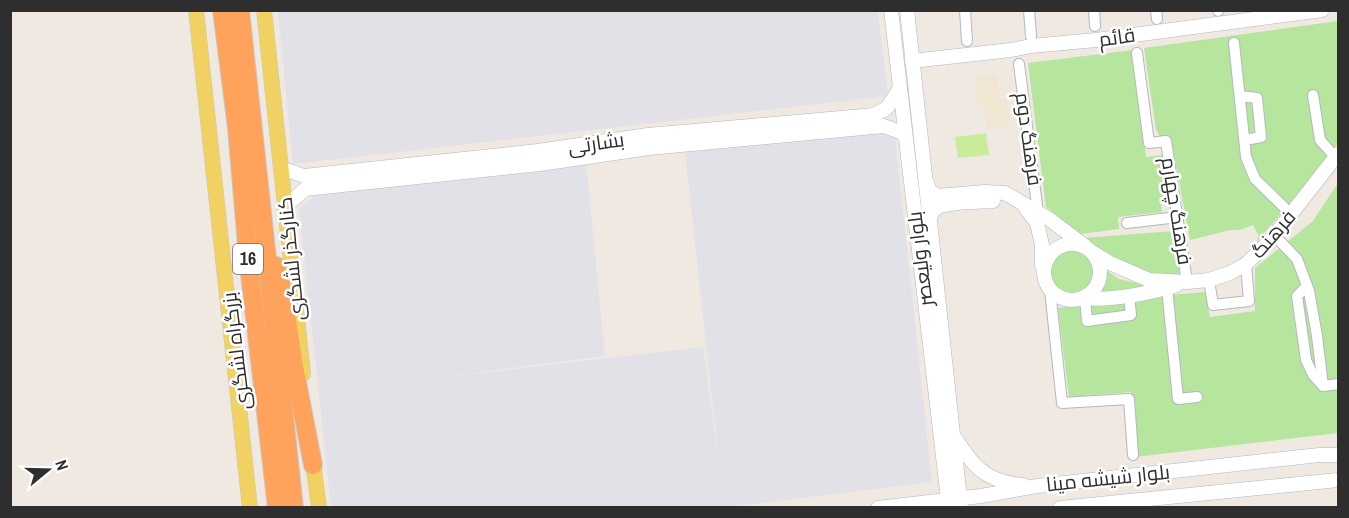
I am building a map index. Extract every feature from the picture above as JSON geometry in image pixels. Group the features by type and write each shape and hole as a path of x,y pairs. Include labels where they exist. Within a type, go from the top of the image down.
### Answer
{"highway":[{"name":"بزرگراه لشگری","path":"222,10 237,128 248,257 277,507"},
{"name":"بزرگراه لشگری","path":"240,10 294,507"},
{"path":"260,203 282,288 294,367 313,465"}],"main road":[{"path":"196,10 250,507"},
{"name":"کنارگذر لشگری","path":"264,10 319,507"}],"street":[{"name":"بلوار ولیعصر","path":"891,10 912,189 923,219 953,434 954,503"},
{"name":"بلوار ولیعصر","path":"907,10 926,183 923,219 954,503"},
{"path":"965,10 967,41"},
{"path":"1029,10 1030,36"},
{"path":"1094,10 1095,26"},
{"name":"قائم","path":"912,61 1096,40 1322,10"},
{"path":"1234,43 1246,157 1255,179 1291,214"},
{"name":"فرهنگ چهارم","path":"1137,52 1149,143 1166,141 1187,282"},
{"name":"فرهنگ دوم","path":"1019,64 1038,213"},
{"name":"بشارتی","path":"539,157 648,135 874,115 887,108 900,88"},
{"path":"1313,95 1320,140 1338,157"},
{"path":"1240,96 1257,98 1261,137 1245,140"},
{"name":"بشارتی","path":"281,168 305,183 539,157 884,126 905,134"},
{"name":"فرهنگ","path":"943,200 985,192 1005,193 1049,219 1110,263 1149,280 1187,282 1209,280 1230,273 1246,264 1274,235 1338,157"},
{"path":"285,207 305,183"},
{"path":"912,189 918,193 926,192 926,183"},
{"path":"923,219 943,200 930,191 926,183"},
{"path":"1019,201 1037,223 1042,245 1041,264 1044,274"},
{"path":"1127,223 1178,217"},
{"path":"1274,235 1297,259 1307,286 1297,296 1306,360 1313,375 1323,386 1338,384"},
{"path":"1129,295 1131,315 1087,321 1085,298 1098,285 1100,277 1097,259 1088,249 1072,244 1063,245 1048,256 1044,265 1045,283 1050,290 1062,403 1129,399 1133,455"},
{"path":"1209,280 1214,305 1249,301 1246,264"},
{"name":"فرهنگ","path":"1050,290 1057,297 1075,301 1157,291 1187,282"},
{"path":"1167,288 1178,399 1197,397"},
{"path":"953,434 974,465 984,474 999,481 1037,486"},
{"name":"بلوار شیشه مینا","path":"878,507 954,503 1037,486 1319,455 1338,455"},
{"name":"بلوار شیشه مینا","path":"1060,507 1338,480"}],"shaded area":[{"path":"278,11 878,11 888,96 293,164"},
{"path":"997,74 1000,99 1007,99 1010,126 987,128 984,105 978,106 975,76"},
{"path":"887,132 895,138 932,482 727,507 331,507 299,209 314,196 586,161 605,356 420,380 703,347 720,472 685,152"}],"green space":[{"path":"1338,21 1338,143 1256,243 1259,236 1253,225 1240,230 1230,230 1190,240 1171,138 1160,137 1156,129 1144,48"},
{"path":"1133,50 1146,157 1163,155 1168,196 1160,197 1162,212 1118,217 1119,229 1081,234 1046,207 1028,63"},
{"path":"986,133 989,155 958,158 955,137"},
{"path":"1338,183 1338,433 1135,457 1131,392 1069,397 1058,308 1205,292 1210,317 1255,311 1255,268 1313,221"},
{"path":"1175,231 1180,279 1149,276 1115,261 1083,238"},
{"path":"1073,249 1089,256 1096,272 1089,288 1073,295 1057,288 1050,272 1057,256"},
{"path":"1103,268 1119,279 1160,288 1094,296 1104,280"}]}
